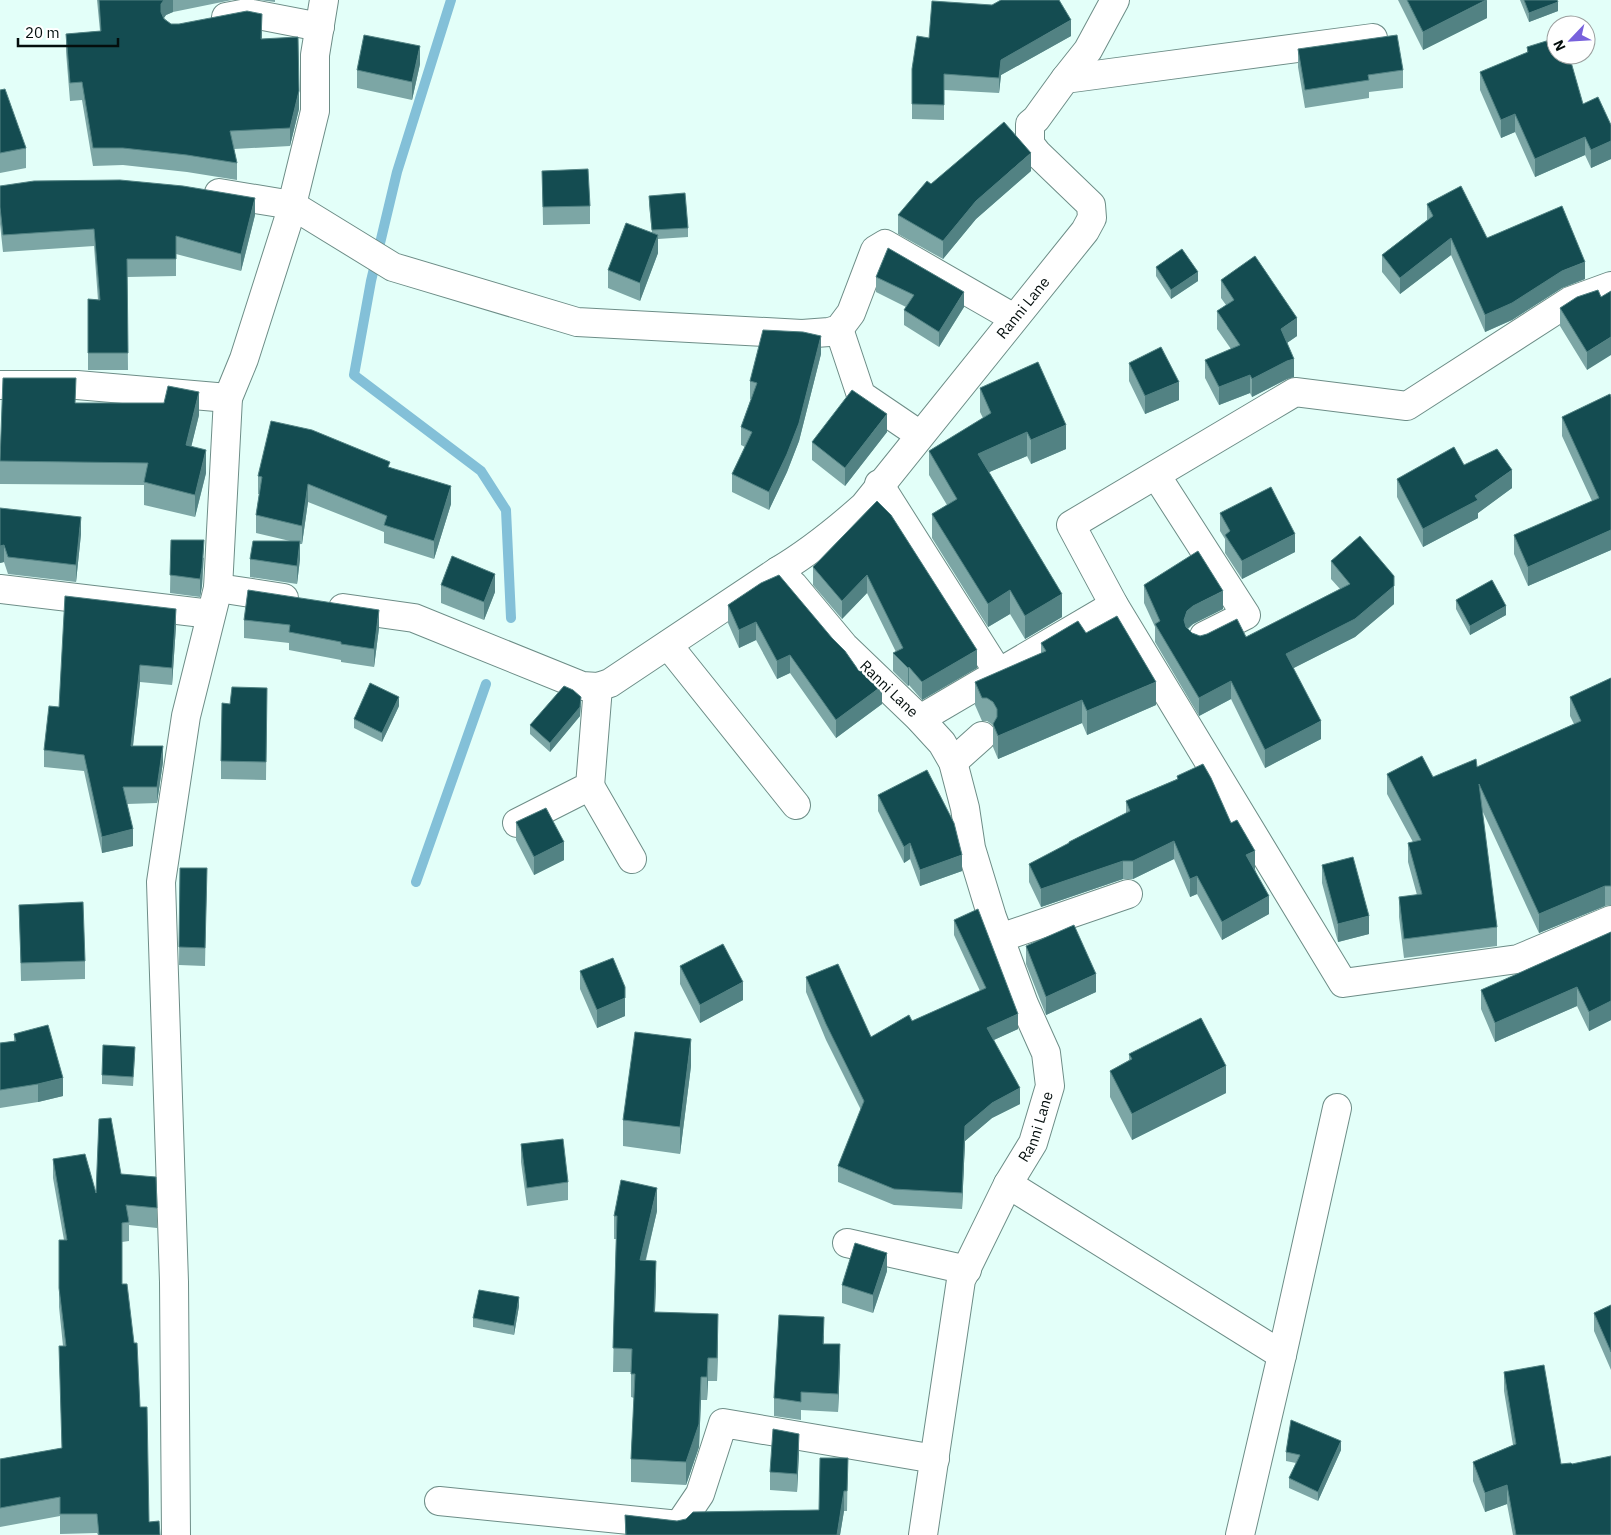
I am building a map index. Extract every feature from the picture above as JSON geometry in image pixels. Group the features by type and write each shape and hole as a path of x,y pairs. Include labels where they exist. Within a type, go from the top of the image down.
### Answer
{"street":[{"path":"176,1535 174,1282 161,882 186,716 218,588 228,398 244,359 292,205 315,111 315,55 324,0"},
{"name":"Ranni Lane","path":"923,1535 961,1280 1008,1184 1033,1143 1050,1086 1046,1053 1024,1004 1000,938 971,848 965,808 953,762 942,742 920,718 844,646 794,586 778,571 803,556 864,506 1085,231 1092,218 1091,205 1030,144 1030,124 1036,119 1088,50 1115,0"},
{"path":"202,22 247,13 320,27"},
{"path":"1065,79 1373,38"},
{"path":"194,190 292,205 393,267 578,322 802,334 839,329 851,313 875,250 885,244 1014,318"},
{"path":"1611,286 1570,301 1407,406 1295,392 1071,525 1114,605 1343,983 1518,959 1611,920"},
{"path":"839,329 861,395 920,435"},
{"path":"0,385 77,385 228,398"},
{"path":"1156,474 1246,615 1200,638"},
{"path":"880,484 998,672"},
{"path":"218,588 414,618 582,686 598,687 610,684 778,571"},
{"path":"0,589 211,614"},
{"path":"920,718 1114,605"},
{"path":"668,645 796,804"},
{"path":"598,687 590,786 632,859"},
{"path":"953,762 982,736"},
{"path":"517,823 590,786"},
{"path":"1000,938 1128,894"},
{"path":"1240,1535 1337,1108"},
{"path":"1008,1184 1282,1355"},
{"path":"847,1243 966,1270"},
{"path":"439,1501 679,1525 700,1494 723,1423 935,1459"}],"building":[{"path":"99,0 164,0 161,4 161,12 164,19 171,24 247,11 262,14 261,39 298,37 299,91 290,128 230,131 237,163 123,148 93,148 82,82 70,83 66,34 101,31"},
{"path":"1001,0 1059,0 1071,20 1001,60 999,78 944,74 944,105 912,104 912,69 917,36 929,38 932,1 992,5"},
{"path":"1407,0 1486,0 1423,32"},
{"path":"1524,0 1557,0 1558,2 1529,13"},
{"path":"364,35 420,46 412,82 357,70"},
{"path":"1397,35 1403,70 1368,75 1369,80 1305,90 1298,49"},
{"path":"1546,41 1546,65 1572,65 1583,104 1598,97 1611,125 1611,141 1591,150 1585,137 1535,159 1515,114 1501,120 1480,72 1528,52 1527,47"},
{"path":"5,89 26,148 0,153 0,90"},
{"path":"1004,122 1031,153 976,201 943,241 898,215 927,181 931,184"},
{"path":"588,169 590,206 543,207 542,171"},
{"path":"120,180 183,186 255,198 241,254 176,236 176,259 127,259 128,353 88,353 88,299 100,300 94,229 3,235 0,186 34,181"},
{"path":"1461,186 1487,238 1562,206 1585,262 1562,271 1512,303 1485,315 1451,238 1400,278 1382,255 1433,216 1427,204"},
{"path":"685,193 688,228 652,230 649,196"},
{"path":"626,223 658,235 640,283 608,270"},
{"path":"888,248 964,292 939,332 904,310 914,295 876,277"},
{"path":"1182,249 1198,272 1171,290 1156,267"},
{"path":"1255,256 1297,318 1281,329 1294,359 1252,379 1250,375 1219,387 1205,360 1240,345 1217,311 1234,300 1221,280"},
{"path":"1598,290 1601,297 1611,291 1611,337 1587,352 1560,308 1577,297"},
{"path":"763,330 803,332 821,336 799,423 769,492 732,474 752,432 741,427 757,383 750,381"},
{"path":"1161,347 1179,382 1145,396 1129,363"},
{"path":"1038,362 1066,425 1031,440 1027,432 978,454 1062,594 1025,616 1010,590 988,604 932,514 957,499 929,451 991,413 980,388"},
{"path":"3,378 76,378 75,403 164,403 168,386 199,392 186,445 206,450 195,495 144,482 148,463 0,461"},
{"path":"852,390 887,414 845,468 812,442"},
{"path":"1610,394 1611,530 1528,567 1514,535 1599,498 1562,417"},
{"path":"271,421 312,430 390,462 388,467 451,486 434,541 384,525 387,516 308,484 302,526 256,515 262,477 258,476"},
{"path":"1454,447 1464,465 1497,449 1512,470 1475,496 1478,500 1423,529 1397,479"},
{"path":"1271,487 1295,534 1242,561 1225,535 1230,531 1220,513"},
{"path":"877,501 891,515 977,650 922,682 893,653 903,648 867,575 842,601 813,567"},
{"path":"0,508 81,517 76,565 8,557 4,545 0,546"},
{"path":"1360,536 1394,576 1394,586 1355,619 1286,654 1321,721 1265,750 1231,681 1199,698 1155,624 1160,621 1144,585 1198,551 1223,591 1187,611 1184,620 1186,627 1192,633 1200,636 1237,619 1246,637 1350,584 1331,561"},
{"path":"171,540 204,540 200,579 170,575"},
{"path":"253,541 300,541 297,566 250,559"},
{"path":"452,556 495,574 484,602 441,585"},
{"path":"779,575 845,651 859,671 864,668 882,686 836,720 790,655 777,661 756,622 739,630 728,605 761,583"},
{"path":"1492,580 1506,606 1470,626 1456,600"},
{"path":"248,590 379,610 374,649 341,644 341,642 289,632 290,625 244,620"},
{"path":"65,596 176,609 172,668 140,665 131,746 163,746 157,787 123,787 133,829 102,837 84,755 44,750 49,706 59,707"},
{"path":"1117,616 1156,682 1087,711 1082,700 998,736 993,724 997,717 997,709 993,702 987,698 982,698 975,682 1046,651 1041,643 1078,621 1086,633"},
{"path":"1611,678 1611,886 1605,886 1539,914 1479,784 1497,927 1404,939 1399,897 1422,894 1408,843 1421,840 1387,774 1422,756 1433,777 1476,759 1477,767 1581,721 1570,697"},
{"path":"370,683 399,697 382,733 354,719"},
{"path":"564,686 573,690 581,697 580,707 550,743 530,725"},
{"path":"232,687 267,688 266,762 221,761 222,703 230,704"},
{"path":"1203,764 1231,823 1237,820 1255,851 1246,855 1269,896 1222,922 1197,876 1190,879 1174,841 1133,861 1123,861 1041,889 1029,864 1130,811 1126,801 1178,779 1177,776"},
{"path":"927,770 954,823 962,855 920,870 910,843 904,847 878,795"},
{"path":"546,808 564,842 534,857 516,822"},
{"path":"1353,857 1369,916 1338,924 1322,865"},
{"path":"180,868 207,868 205,948 179,947"},
{"path":"83,902 85,961 21,963 19,905"},
{"path":"978,909 1018,1014 987,1028 1020,1088 992,1103 965,1126 962,1193 894,1189 838,1166 864,1101 826,1024 806,977 838,964 871,1037 909,1015 912,1021 986,988 954,920"},
{"path":"1074,925 1096,974 1046,997 1026,946"},
{"path":"1611,932 1611,1001 1589,1012 1577,987 1495,1023 1481,990"},
{"path":"723,944 743,982 700,1005 680,966"},
{"path":"613,958 625,987 625,998 597,1010 580,971"},
{"path":"1201,1018 1226,1066 1132,1114 1110,1071 1132,1059 1129,1054"},
{"path":"48,1025 63,1078 0,1090 0,1043 16,1041 14,1034"},
{"path":"635,1032 691,1039 680,1127 623,1120"},
{"path":"103,1045 135,1047 133,1077 102,1075"},
{"path":"111,1118 121,1174 156,1177 157,1208 126,1205 129,1222 122,1223 122,1284 127,1284 134,1343 137,1343 140,1407 147,1407 149,1522 159,1521 160,1535 99,1535 97,1514 60,1514 60,1497 0,1508 0,1459 62,1448 59,1346 66,1346 59,1288 59,1240 67,1240 53,1159 85,1154 96,1193 99,1119"},
{"path":"563,1139 568,1182 527,1188 521,1144"},
{"path":"621,1180 657,1188 640,1260 656,1261 654,1312 718,1314 717,1358 708,1358 707,1377 701,1377 699,1424 686,1462 631,1459 635,1374 631,1374 632,1349 613,1348 617,1216 614,1216"},
{"path":"855,1243 887,1253 873,1295 842,1285"},
{"path":"479,1290 519,1297 514,1326 473,1318"},
{"path":"1611,1305 1611,1352 1594,1313"},
{"path":"779,1315 824,1317 823,1344 840,1344 838,1394 801,1392 801,1402 774,1398"},
{"path":"1544,1365 1561,1464 1572,1464 1611,1456 1611,1535 1516,1535 1507,1485 1485,1493 1473,1462 1516,1444 1504,1372"},
{"path":"1291,1420 1341,1441 1318,1492 1289,1478 1300,1455 1286,1452"},
{"path":"773,1429 799,1434 797,1474 770,1472"},
{"path":"820,1458 848,1458 847,1491 844,1491 837,1535 626,1535 625,1515 677,1521 686,1519 693,1512 819,1510"}],"waterway":[{"path":"451,0 397,172 371,281 354,375 481,471 506,510 511,618"},
{"path":"416,882 486,684"}]}
